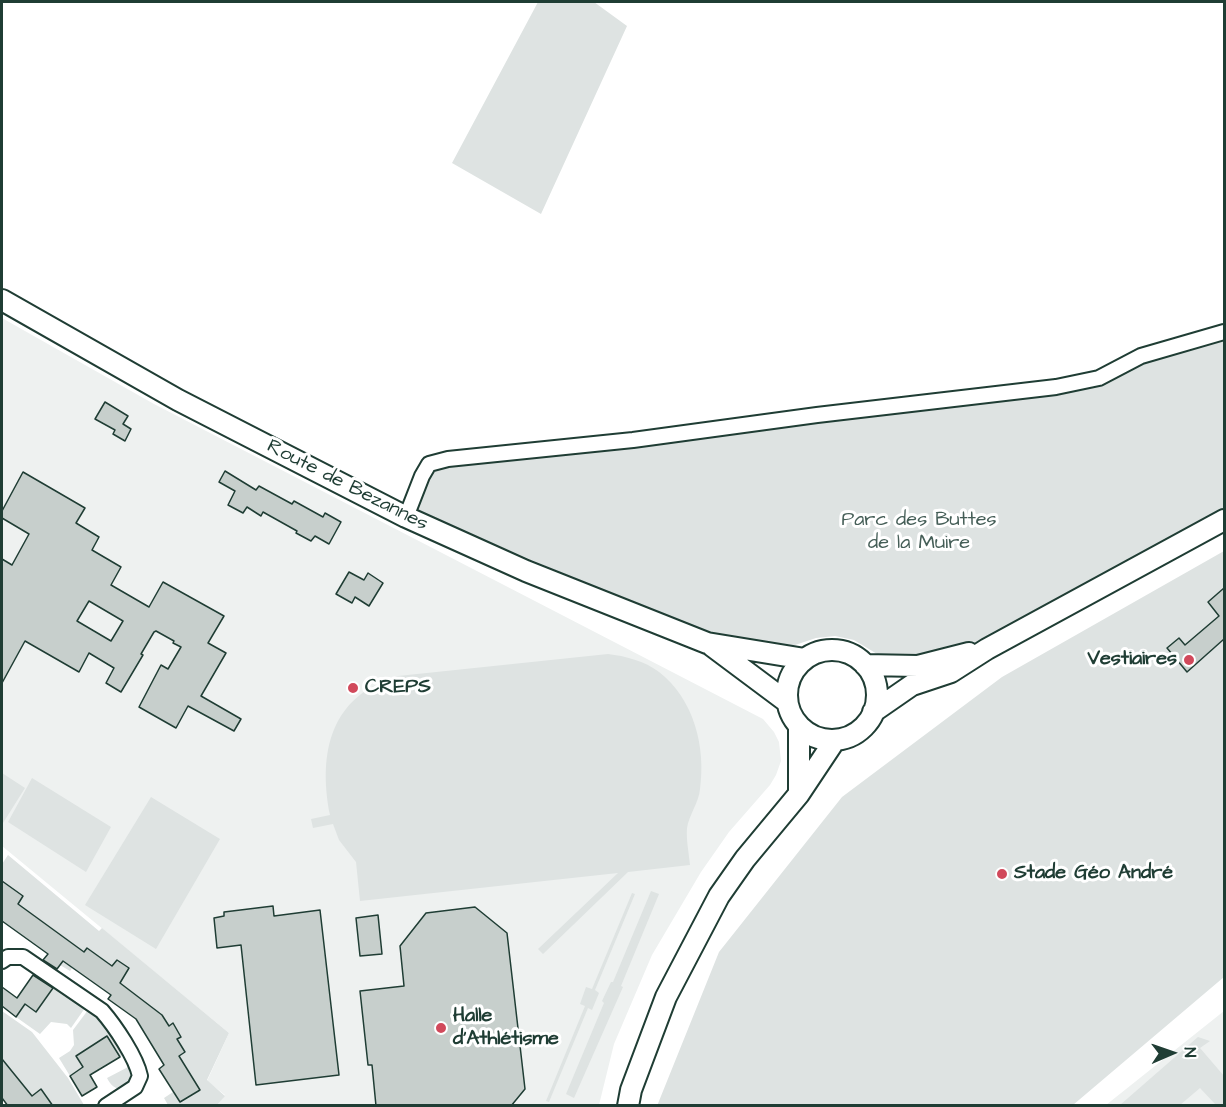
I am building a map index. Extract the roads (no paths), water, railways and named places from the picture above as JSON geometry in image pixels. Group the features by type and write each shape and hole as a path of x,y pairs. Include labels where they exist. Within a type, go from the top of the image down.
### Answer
{"street":[{"name":"Route de Bezannes","path":"2,300 178,400 406,517 526,572 707,643 805,659"},
{"path":"406,517 422,476 429,465 448,459 633,440 817,415 1056,387 1099,378 1141,356 1224,332"},
{"path":"873,712 912,685 951,672 987,649 1224,520"},
{"name":"Route de Bezannes","path":"707,643 787,702"},
{"path":"865,665 918,666 987,649"},
{"path":"836,651 855,657 865,665 876,687 876,700 867,723 858,732 847,738 836,740 816,737 799,726 792,717 787,702 788,682 795,669 805,659 817,652 836,651"},
{"path":"799,726 799,794"},
{"path":"628,1106 631,1090 666,997 719,896 745,859 799,794 836,740"},
{"path":"2,961 8,957 23,957 102,1011 114,1027 136,1064 140,1076 135,1087 106,1106"}],"place":[{"name":"Vestiaires","path":"1189,660"},
{"name":"CREPS","path":"353,688"},
{"name":"Stade Géo André","path":"1002,874"},
{"name":"Halle d'Athlétisme","path":"441,1028"}],"park label":[{"name":"Parc des Buttes de la Muire","path":"919,532"}]}
